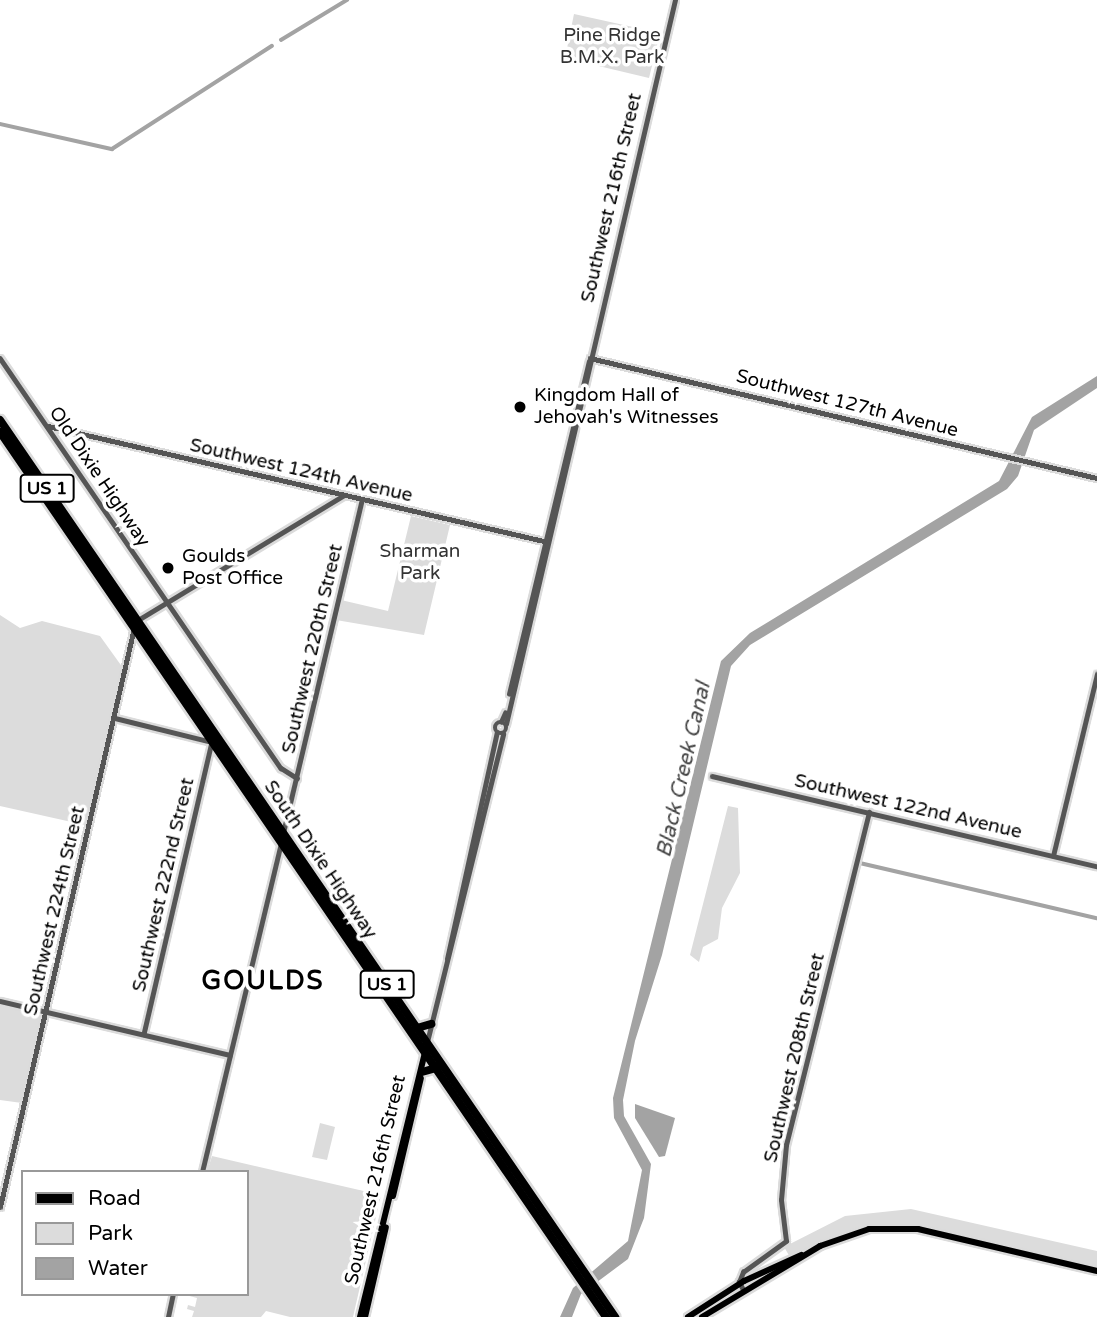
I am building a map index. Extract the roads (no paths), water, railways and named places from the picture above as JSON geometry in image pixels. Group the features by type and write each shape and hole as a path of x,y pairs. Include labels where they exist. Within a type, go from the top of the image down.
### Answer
{"highway":[{"name":"South Dixie Highway","path":"0,420 136,624 136,638 248,794 315,879 388,998 465,1099 499,1154 504,1168 581,1274"},
{"name":"South Dixie Highway","path":"0,432 111,593 169,667 274,820 289,854 376,968 417,1028 436,1068 581,1274 606,1317"},
{"path":"27,472 63,512"},
{"path":"195,736 202,727"},
{"path":"213,731 212,742 245,778"},
{"path":"210,754 219,752"},
{"path":"274,820 286,818"},
{"path":"277,856 289,854"},
{"path":"369,989 375,978"},
{"path":"417,1028 431,1024"},
{"path":"422,1072 436,1068"},
{"path":"493,1169 504,1168"},
{"path":"530,1221 540,1220"},
{"name":"South Dixie Highway","path":"593,1292 615,1317"}],"main road":[{"name":"Southwest 216th Street","path":"363,1317 426,1047"},
{"name":"Southwest 216th Street","path":"363,1317 426,1047"},
{"path":"688,1317 807,1253 855,1233 903,1227 1097,1271"},
{"path":"702,1317 741,1287"}],"street":[{"name":"Southwest 216th Street","path":"504,723 675,0"},
{"name":"Old Dixie Highway","path":"0,358 283,772 297,778"},
{"name":"Southwest 127th Avenue","path":"589,360 1097,478"},
{"name":"Southwest 124th Avenue","path":"47,426 546,542"},
{"path":"136,624 167,601 343,496"},
{"name":"Southwest 220th Street","path":"202,1170 362,500"},
{"name":"Southwest 216th Street","path":"504,723 531,597 546,542"},
{"path":"526,638 531,597"},
{"name":"Southwest 224th Street","path":"0,1207 136,638"},
{"path":"1053,856 1097,674"},
{"path":"115,718 212,742"},
{"path":"500,733 495,726 504,723"},
{"path":"500,733 504,723"},
{"name":"Southwest 216th Street","path":"426,1047 500,733"},
{"name":"Southwest 222nd Street","path":"144,1034 212,742"},
{"name":"Southwest 122nd Avenue","path":"712,776 1097,866"},
{"name":"Southwest 208th Street","path":"741,1287 745,1270 786,1241 781,1200 786,1145 869,812"},
{"path":"0,1001 230,1055"},
{"path":"168,1317 173,1296"}],"water":[{"name":"Black Creek Canal","path":"1097,376 1097,388 1034,430 1018,476 1007,489 750,645 731,666 662,955 635,1041 623,1100 624,1116 651,1164 644,1218 628,1259 581,1294 572,1317 560,1317 573,1288 628,1241 642,1170 614,1118 613,1098 721,661 750,633 999,481 1032,417"},
{"path":"635,1104 675,1118 665,1156 659,1157 635,1118"}],"waterway":[{"path":"281,40 347,0"},
{"path":"0,124 112,149 272,46"},
{"path":"860,863 1097,918"}],"place":[{"name":"Kingdom Hall of Jehovah's Witnesses","path":"520,407"},
{"name":"Goulds Post Office","path":"168,568"}],"district":[{"name":"GOULDS","path":"263,981"}],"park label":[{"name":"Pine Ridge B.M.X. Park","path":"612,47"},
{"name":"Sharman Park","path":"420,563"}]}
